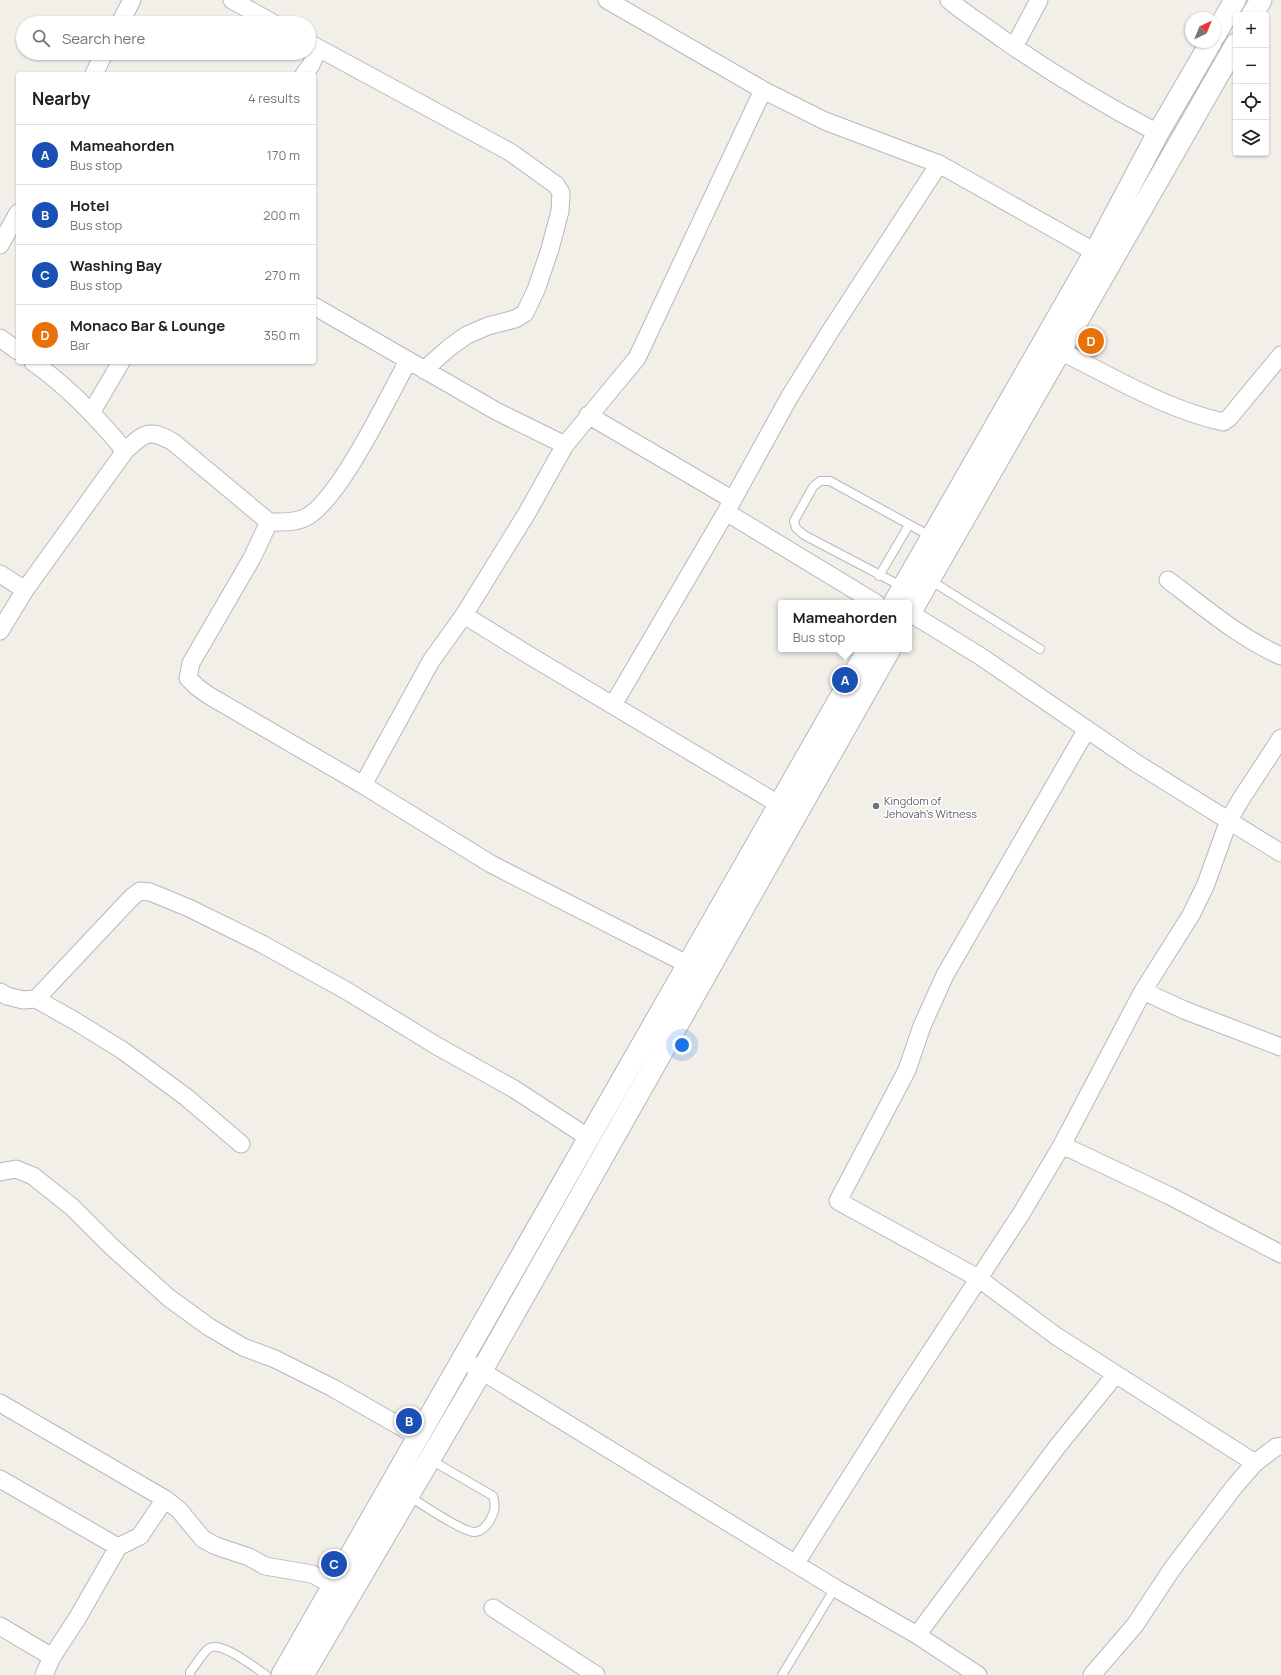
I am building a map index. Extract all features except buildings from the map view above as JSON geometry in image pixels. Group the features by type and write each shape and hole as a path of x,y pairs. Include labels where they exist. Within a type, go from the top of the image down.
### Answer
{"street":[{"path":"124,16 132,0"},
{"path":"232,0 261,16"},
{"path":"607,0 763,90 825,121 939,164 1095,252"},
{"path":"949,0 1014,47 1082,90 1158,133"},
{"path":"1014,47 1039,0"},
{"path":"1221,24 1235,0"},
{"path":"1254,12 1261,0"},
{"path":"316,46 510,152 556,184 561,194 560,211 550,249 536,290 525,313 515,319 488,326 467,335 450,347 424,370"},
{"path":"906,600 933,537 1095,252 1158,133 1208,48"},
{"path":"909,600 929,580 1234,48"},
{"path":"95,72 101,60"},
{"path":"306,72 311,65 312,60"},
{"path":"363,786 431,661 464,615 527,513 564,445 637,358 763,90"},
{"path":"614,705 729,506 790,396 939,164"},
{"path":"0,245 16,217"},
{"path":"316,307 496,411 564,445"},
{"path":"0,338 16,350"},
{"path":"1060,351 1144,394 1182,409 1222,422 1229,418 1281,355"},
{"path":"0,631 25,590 125,451 140,437 147,434 156,433 173,442 269,522 284,522 303,519 316,511 339,485 408,361"},
{"path":"36,364 54,377 91,413 125,451"},
{"path":"91,413 120,364"},
{"path":"588,415 871,600"},
{"path":"269,522 263,538 232,594 197,650 191,663 188,678 197,688 208,696 363,786 492,864 689,965"},
{"path":"0,574 25,590"},
{"path":"1168,580 1209,611 1257,644 1281,656"},
{"path":"912,610 1136,763 1281,853"},
{"path":"464,615 532,658 614,705 780,805"},
{"path":"282,1675 689,965 866,652"},
{"path":"306,1674 430,1460 888,652"},
{"path":"1087,729 945,975 922,1026 907,1070 838,1201 978,1278 1056,1336 1255,1463"},
{"path":"796,1563 1020,1214 1062,1145 1143,991 1191,915 1206,884 1229,820 1281,738"},
{"path":"36,999 132,896 140,891 150,892 189,908 262,944 347,991 436,1046 514,1089 589,1138"},
{"path":"1143,991 1184,1010 1281,1047"},
{"path":"0,992 7,996 23,1000 36,999 76,1021 128,1054 186,1097 241,1144"},
{"path":"1062,1145 1170,1196 1281,1254"},
{"path":"0,1172 16,1169 33,1176 72,1207 112,1247 169,1298 209,1327 243,1347 275,1359 333,1388 419,1437"},
{"path":"462,1359 480,1372 652,1474 835,1588 917,1635 978,1675"},
{"path":"917,1635 1057,1448 1116,1374"},
{"path":"0,1403 164,1499 179,1510 203,1539 216,1546 248,1557 266,1566 312,1574 334,1586"},
{"path":"1092,1675 1135,1625 1172,1569 1234,1486 1255,1463 1276,1447 1281,1446"},
{"path":"0,1479 118,1547"},
{"path":"44,1675 52,1657 78,1617 118,1547 140,1536 164,1499"},
{"path":"493,1608 578,1671 596,1675"},
{"path":"0,1626 52,1657"}],"lane":[{"path":"900,600 879,576 804,535 796,528 794,521 812,487 820,481 830,481 933,537"},
{"path":"879,576 909,525"},
{"path":"929,580 1040,649"},
{"path":"409,1496 463,1529 475,1532 484,1529 491,1518 496,1507 493,1496 430,1460"},
{"path":"782,1675 835,1588"},
{"path":"190,1675 190,1672 209,1648 218,1646 230,1651 266,1675"}],"place":[{"name":"Monaco Bar & Lounge","path":"1091,341"},
{"name":"Mameahorden","path":"845,680"},
{"name":"Kingdom of Jehovah's Witness","path":"876,806"},
{"name":"Hotel","path":"409,1421"},
{"name":"Washing Bay","path":"334,1564"}]}
